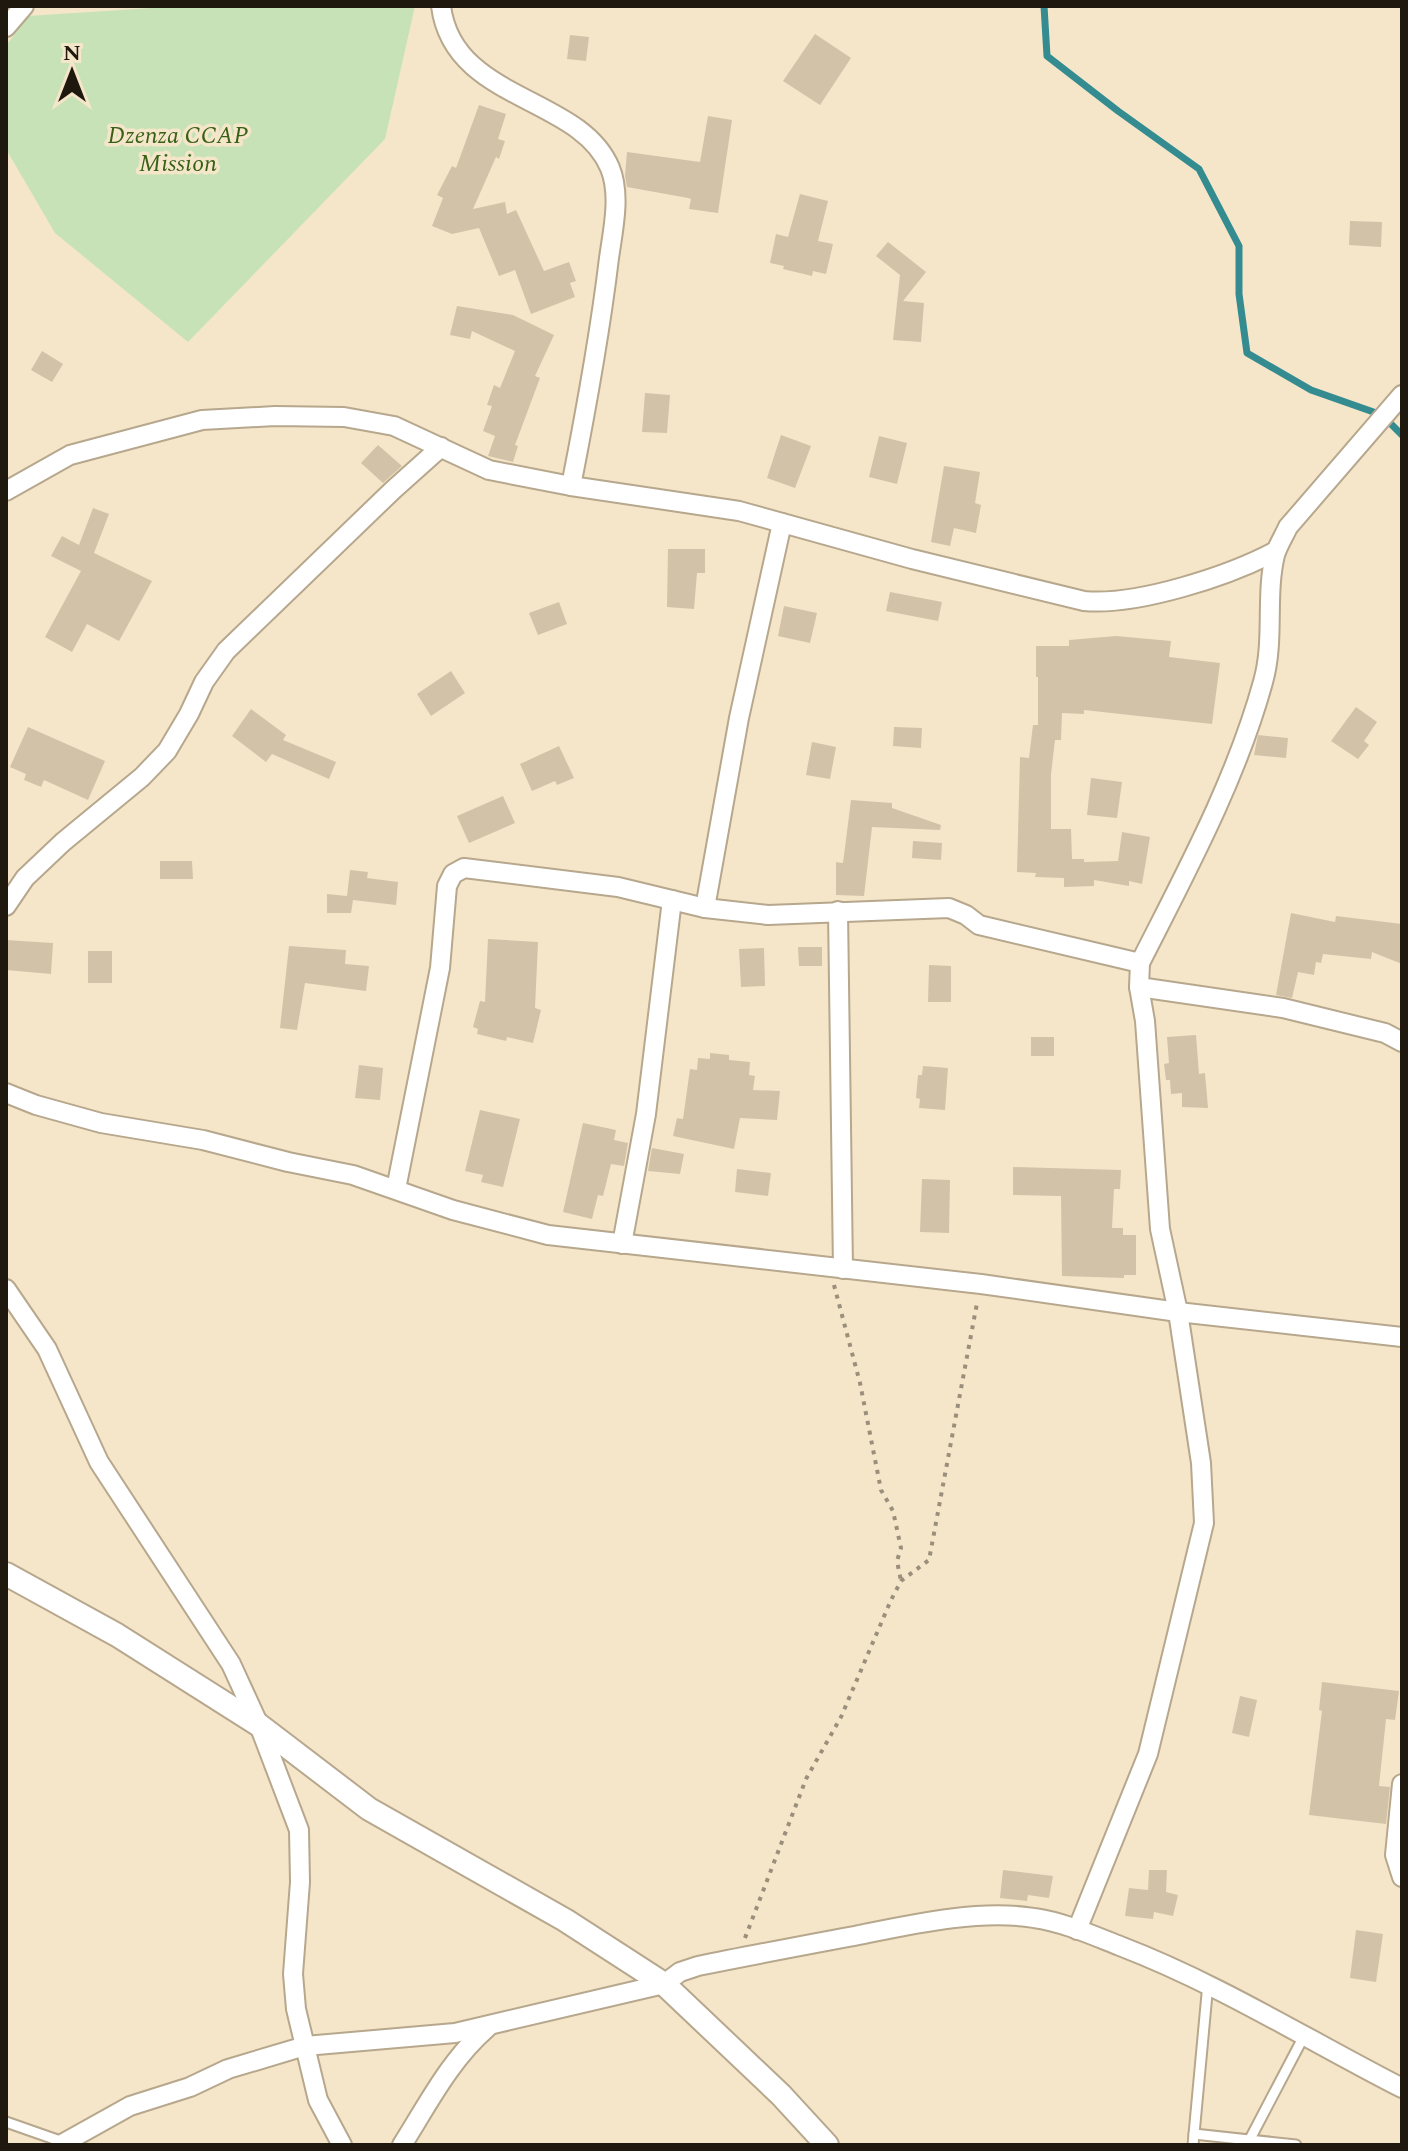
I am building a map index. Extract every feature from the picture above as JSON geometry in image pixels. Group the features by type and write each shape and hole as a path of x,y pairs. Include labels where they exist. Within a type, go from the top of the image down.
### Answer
{"street":[{"path":"441,6 444,26 455,49 475,68 575,129 601,152 615,186 607,279 571,486"},
{"path":"1077,1930 1148,1754 1204,1523 1201,1463 1178,1312 1160,1229 1145,1021 1139,987 1140,963 1238,758 1260,693 1268,666 1276,551 1288,527 1402,395"},
{"path":"6,491 70,455 202,420 275,416 344,417 394,426 489,470 571,486 739,511 912,559 1084,601 1102,603 1137,598 1222,575 1276,551"},
{"path":"6,906 25,878 63,842 142,777 167,751 204,682 226,651 441,447"},
{"path":"705,908 739,718 782,523"},
{"path":"396,1189 440,968 447,886 453,874 464,868 618,887 705,908 768,915 949,908 979,925 1140,963"},
{"path":"622,1244 646,1114 672,900"},
{"path":"836,1268 838,911"},
{"path":"1139,987 1283,1008 1385,1033 1402,1042"},
{"path":"6,1093 36,1105 101,1123 217,1143 353,1175 453,1210 548,1235 981,1284 1178,1312 1402,1337"},
{"path":"6,1289 47,1349 99,1462 231,1664 259,1725 299,1830 300,1882 293,1974 296,2009 318,2100 342,2145"},
{"path":"6,1574 117,1635 259,1725 369,1809 565,1920 664,1984 781,2095 827,2145"},
{"path":"1402,1784 1395,1855 1402,1877"},
{"path":"62,2143 130,2106 190,2087 228,2069 305,2046 424,2037 490,2025 664,1984 680,1972 738,1958 885,1930 1002,1915 1034,1918 1077,1930 1163,1963 1208,1983 1402,2088"},
{"path":"402,2145 468,2045 490,2025"}],"lane":[{"path":"1193,2145 1208,1983"},
{"path":"1250,2139 1304,2036"},
{"path":"6,2122 62,2143"},
{"path":"1194,2134 1296,2145"}],"path":[{"path":"836,1268 881,1490 893,1511 901,1548 897,1561 901,1581"},
{"path":"738,1958 761,1889 806,1779 841,1717 901,1581 929,1560 981,1284"}],"green space":[{"name":"Dzenza CCAP Mission","path":"183,6 415,6 385,139 188,342 55,233 6,149 6,46 28,16"}],"building":[{"path":"815,34 851,58 820,105 783,81"},
{"path":"570,35 589,37 586,61 567,59"},
{"path":"479,105 506,114 498,139 505,141 473,209 505,202 507,214 516,210 544,271 569,262 576,281 570,283 575,297 531,314 515,270 499,276 479,228 452,234 432,226 443,198 437,195 452,166 456,168"},
{"path":"708,116 732,120 718,213 689,209 691,199 688,198 627,187 627,152 700,162"},
{"path":"800,194 828,201 818,241 833,244 826,274 813,271 812,276 770,263 776,234 788,237"},
{"path":"1350,221 1382,222 1381,247 1349,245"},
{"path":"888,242 926,272 903,301 924,303 921,342 893,340 900,275 876,256"},
{"path":"457,306 513,315 554,335 535,376 540,378 515,445 518,446 513,462 488,456 495,436 483,431 492,406 487,405 494,385 500,388 515,351 472,331 470,339 450,335"},
{"path":"42,351 63,364 52,382 31,370"},
{"path":"645,393 670,395 667,433 642,432"},
{"path":"781,435 811,446 795,488 767,478"},
{"path":"879,436 907,443 897,484 869,477"},
{"path":"378,445 402,466 383,483 361,463"},
{"path":"944,466 980,472 975,503 981,505 976,533 954,528 950,546 931,542"},
{"path":"93,508 109,514 94,553 152,581 119,641 87,624 72,652 45,637 81,571 51,556 62,536 79,545"},
{"path":"668,549 705,549 705,573 697,573 694,609 667,607"},
{"path":"890,592 942,602 938,621 886,611"},
{"path":"559,602 567,624 538,635 529,613"},
{"path":"784,606 817,613 810,643 778,636"},
{"path":"1116,636 1171,641 1169,657 1220,663 1212,724 1084,710 1084,714 1062,713 1061,740 1055,740 1051,774 1051,829 1071,829 1072,859 1084,859 1084,862 1118,861 1122,832 1150,837 1142,884 1129,881 1129,886 1094,880 1094,886 1064,887 1064,878 1035,877 1036,873 1017,872 1020,757 1029,758 1033,725 1038,725 1036,646 1069,646 1069,640"},
{"path":"451,671 465,693 431,716 417,694"},
{"path":"1356,707 1377,722 1364,741 1369,745 1358,759 1331,741"},
{"path":"251,709 286,735 283,740 336,762 329,779 272,754 266,762 232,736"},
{"path":"28,727 105,761 88,800 44,780 41,787 24,780 26,774 10,767"},
{"path":"894,727 922,728 921,748 893,746"},
{"path":"1258,735 1288,738 1286,758 1254,755"},
{"path":"812,742 836,747 830,779 806,775"},
{"path":"559,746 574,778 557,785 555,781 532,791 520,764"},
{"path":"1091,778 1122,782 1117,818 1087,815"},
{"path":"503,796 515,823 469,843 457,816"},
{"path":"851,800 892,803 892,808 941,825 940,830 872,827 864,896 836,895 836,862 843,863"},
{"path":"913,841 942,843 941,860 912,858"},
{"path":"160,861 192,861 193,879 160,879"},
{"path":"350,870 368,872 367,878 398,882 396,905 353,900 351,913 327,913 327,894 347,896"},
{"path":"1291,913 1335,922 1336,916 1402,924 1402,964 1372,952 1371,959 1323,954 1321,963 1316,962 1314,975 1298,972 1292,998 1276,995"},
{"path":"488,939 538,942 535,1008 541,1010 533,1043 477,1034 478,1029 473,1027 480,1001 485,1002"},
{"path":"6,940 53,943 51,974 6,970"},
{"path":"289,946 346,950 345,964 369,966 366,991 305,983 297,1030 280,1028"},
{"path":"798,947 822,947 822,966 799,966"},
{"path":"764,948 765,986 741,987 739,949"},
{"path":"88,951 112,951 112,983 88,983"},
{"path":"929,965 951,966 951,1002 928,1002"},
{"path":"1196,1035 1199,1074 1205,1073 1208,1108 1182,1107 1182,1093 1171,1094 1170,1080 1166,1080 1164,1064 1169,1063 1167,1037"},
{"path":"1031,1037 1054,1037 1054,1056 1031,1056"},
{"path":"710,1053 729,1055 729,1060 750,1062 749,1075 755,1076 753,1090 780,1091 777,1120 740,1118 734,1149 673,1136 677,1118 683,1119 690,1069 697,1070 698,1058 710,1059"},
{"path":"359,1065 383,1068 380,1100 355,1098"},
{"path":"923,1066 948,1068 945,1110 919,1108 920,1099 916,1098 918,1075 922,1075"},
{"path":"480,1110 520,1119 503,1187 481,1182 483,1175 465,1171"},
{"path":"583,1123 616,1130 614,1140 628,1143 624,1166 611,1164 603,1196 598,1195 592,1219 563,1212"},
{"path":"652,1148 684,1154 680,1174 648,1171"},
{"path":"1013,1167 1121,1170 1120,1189 1114,1189 1112,1228 1123,1228 1123,1235 1136,1235 1136,1275 1124,1275 1124,1278 1062,1276 1061,1196 1013,1195"},
{"path":"737,1169 771,1173 768,1196 735,1192"},
{"path":"922,1179 950,1180 949,1233 920,1232"},
{"path":"1322,1682 1399,1691 1395,1720 1386,1719 1379,1786 1390,1787 1386,1824 1309,1815 1322,1711 1319,1710"},
{"path":"1240,1696 1257,1700 1249,1737 1232,1733"},
{"path":"1003,1870 1053,1876 1049,1898 1028,1895 1027,1901 1000,1898"},
{"path":"1149,1870 1167,1870 1166,1892 1178,1895 1173,1916 1154,1912 1153,1919 1125,1916 1129,1888 1148,1890"},
{"path":"1356,1930 1383,1934 1376,1982 1350,1978"}],"waterway":[{"path":"1044,6 1047,56 1199,169 1239,246 1239,294 1247,353 1311,390 1382,415 1402,435"}]}
